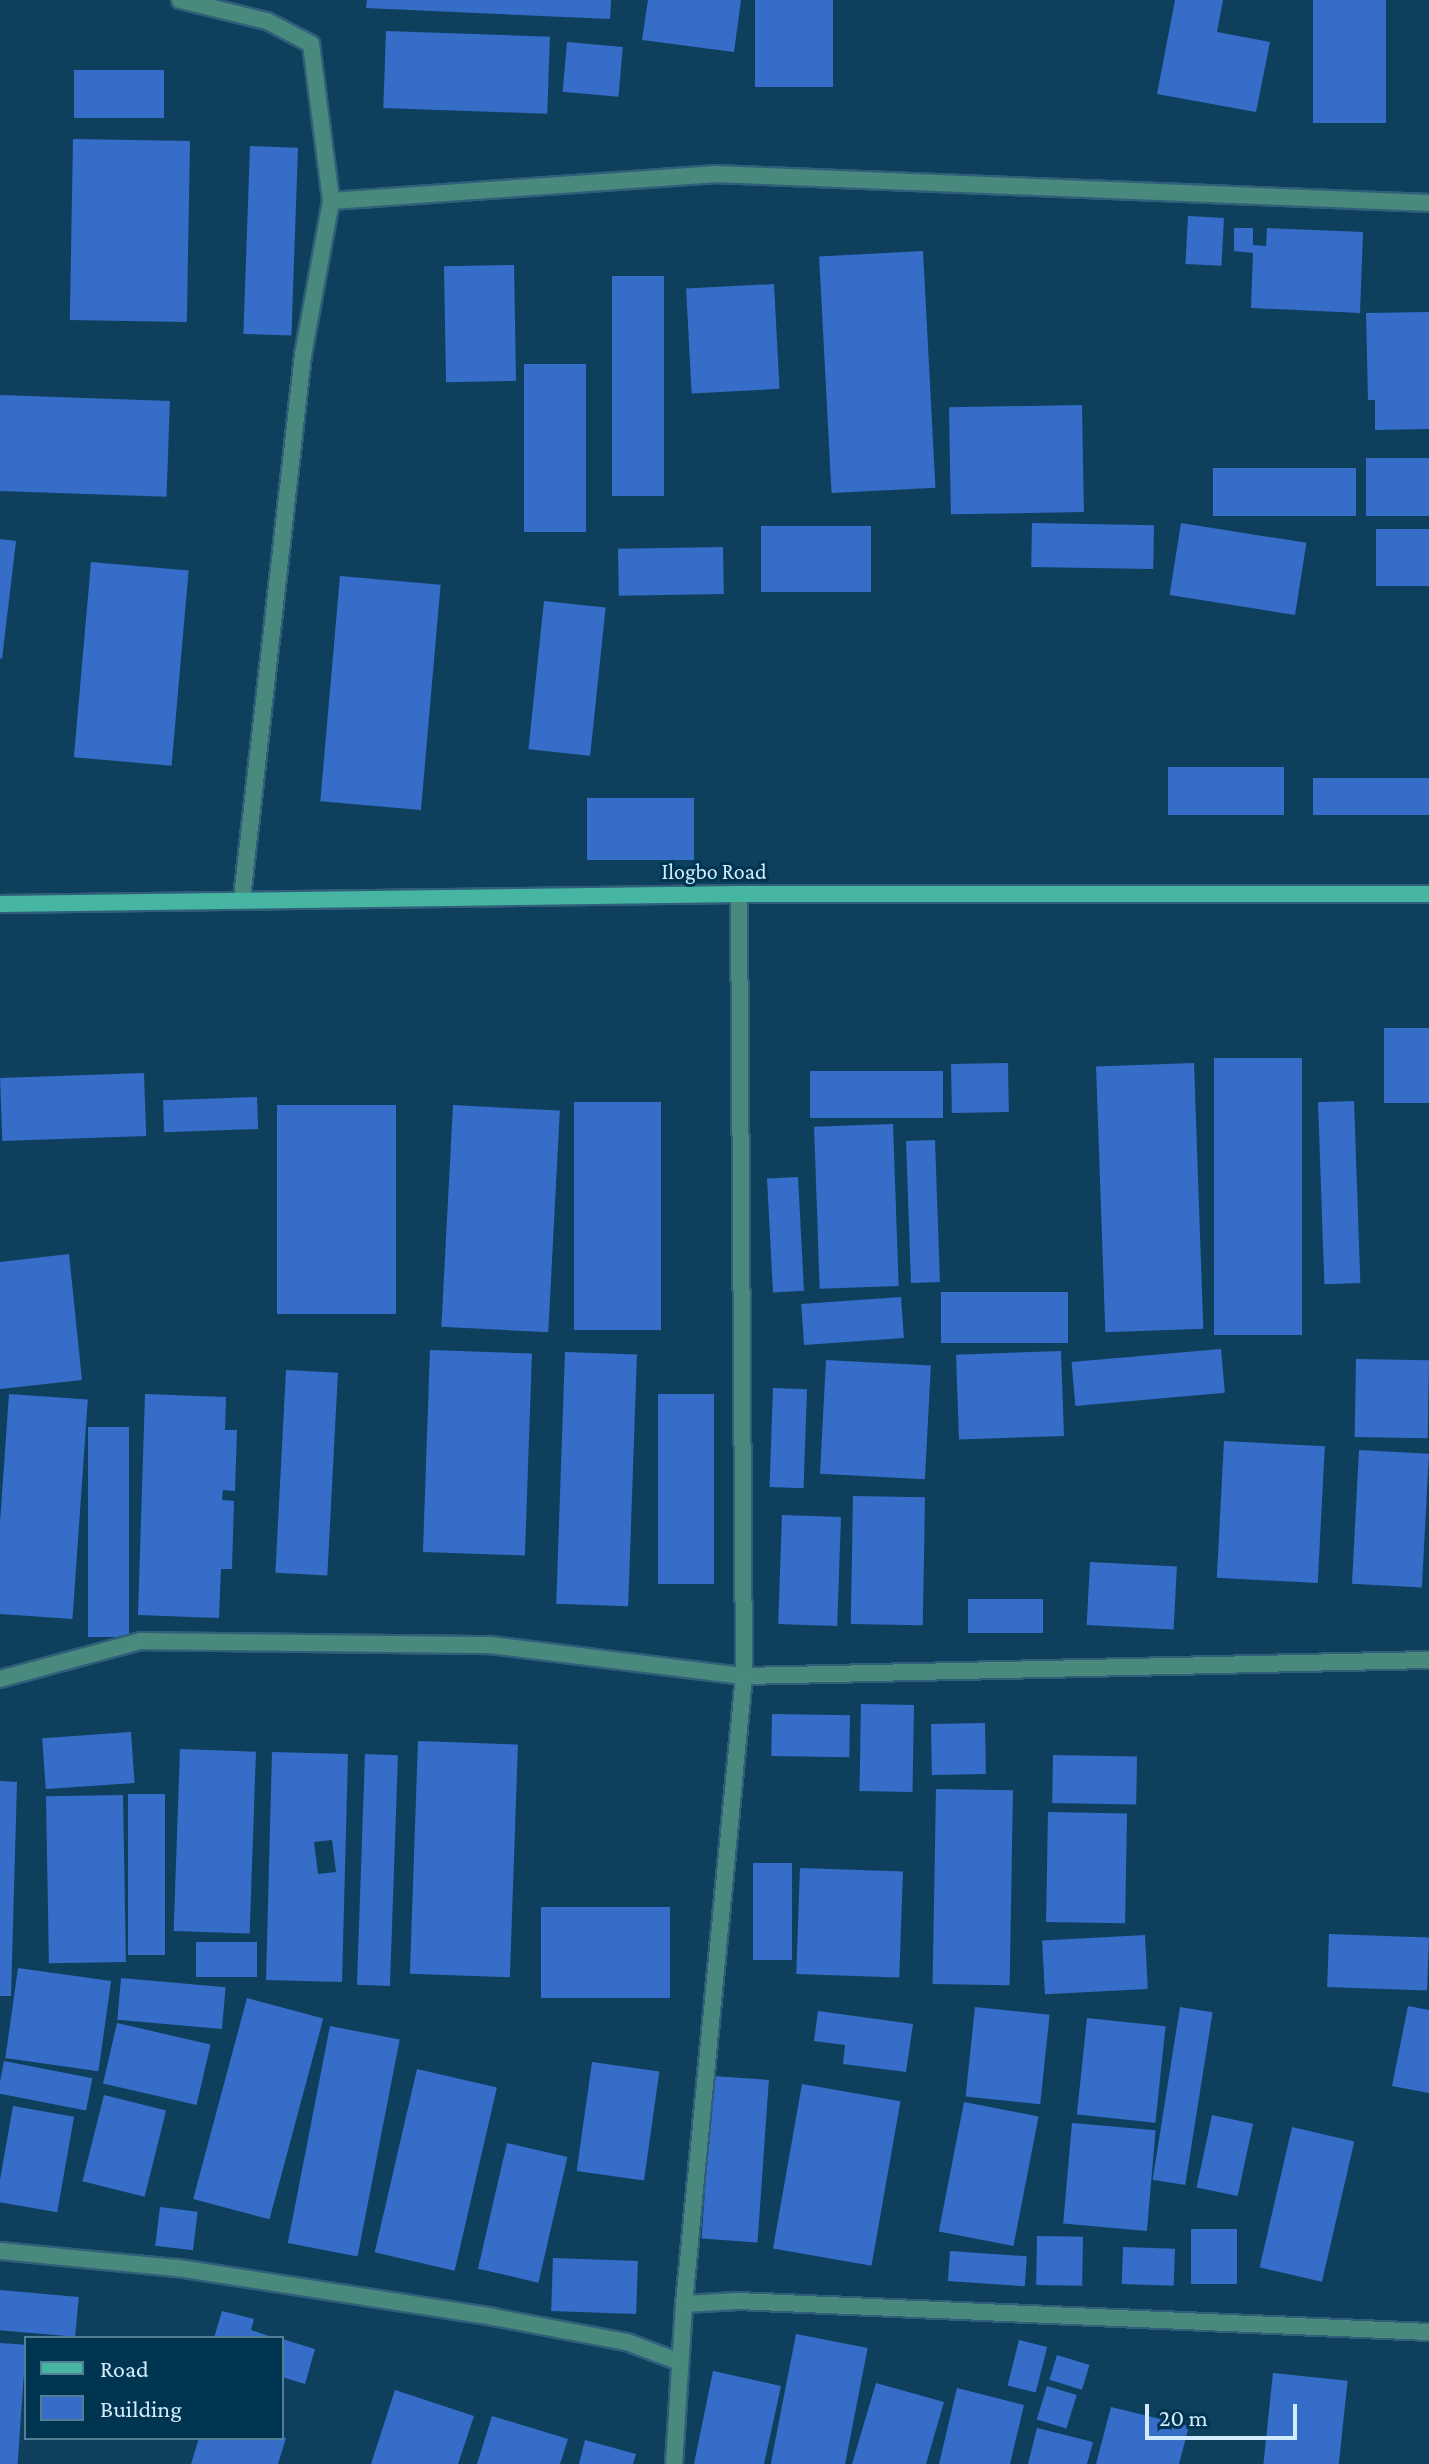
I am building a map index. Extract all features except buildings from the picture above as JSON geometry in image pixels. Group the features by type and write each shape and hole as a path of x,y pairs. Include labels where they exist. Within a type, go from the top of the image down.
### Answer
{"main road":[{"name":"Ilogbo Road","path":"0,904 242,898 739,894 1429,894"}],"street":[{"path":"180,0 267,21 311,44 331,201 303,355 242,898"},
{"path":"331,201 714,174 1429,203"},
{"path":"674,2464 684,2304 744,1676 739,894"},
{"path":"0,1679 141,1641 490,1645 744,1676 1429,1660"},
{"path":"0,2251 178,2268 493,2317 627,2342 680,2362"},
{"path":"684,2304 738,2301 1429,2332"}]}
